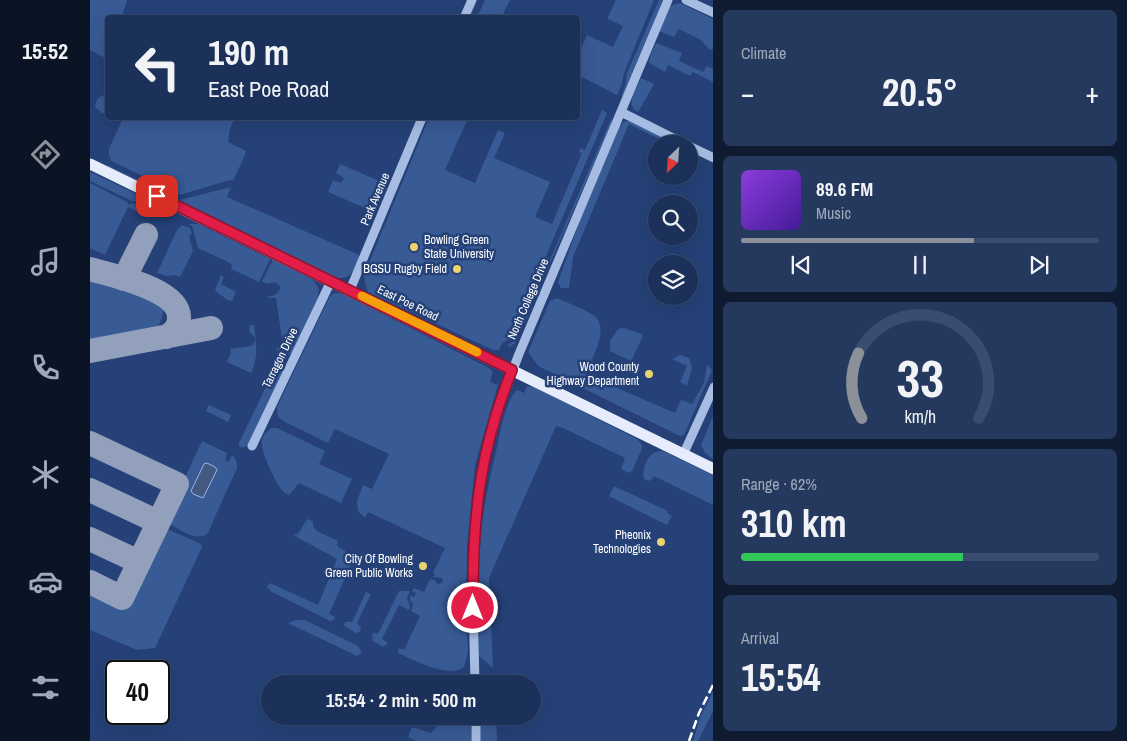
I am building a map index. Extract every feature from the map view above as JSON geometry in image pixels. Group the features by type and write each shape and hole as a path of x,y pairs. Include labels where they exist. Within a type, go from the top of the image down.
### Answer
{"main road":[{"name":"East Poe Road","path":"90,164 713,468"}],"street":[{"path":"465,15 472,0"},
{"name":"North College Drive","path":"475,675 473,557 476,518 486,456 496,418 512,370 668,0"},
{"path":"686,0 713,13"},
{"path":"620,112 667,135"},
{"name":"Park Avenue","path":"350,290 421,120"},
{"path":"698,150 713,158"},
{"name":"Tarragon Drive","path":"252,446 331,281"},
{"path":"684,455 713,387"},
{"path":"476,725 476,741"}],"shaded area":[{"path":"90,0 127,0 123,15 105,15 105,58 90,50"},
{"path":"485,0 510,0 502,15 478,15"},
{"path":"616,0 654,0 617,95 580,76 580,51 587,35 613,47 623,26 608,19"},
{"path":"659,0 662,0 659,9 624,94 621,97 627,73"},
{"path":"680,3 713,19 713,49 710,50 701,40 679,29 674,37 659,31 670,6"},
{"path":"656,43 682,53 679,61 703,72 707,66 713,69 713,82 693,72 690,76 668,65 665,72 649,63"},
{"path":"641,78 654,84 638,112 634,109 631,101"},
{"path":"102,95 105,97 105,113 102,113 95,107 97,99"},
{"path":"602,110 607,113 511,338 502,343 499,350 493,350 368,292 364,275 428,120 467,120 445,170 475,183 498,130 505,133 494,158 550,182 535,217 552,224 582,153 579,152 580,148 585,150"},
{"path":"612,117 611,125 515,343 510,347 507,346 515,340"},
{"path":"122,120 234,120 230,128 228,142 246,151 233,181 230,180 180,195 110,160 109,149"},
{"path":"625,121 631,121 659,135 651,135 629,124 573,257 569,288 561,288 558,282 580,220 619,127"},
{"path":"340,164 384,183 372,211 328,192 333,180 341,183 344,178 336,173"},
{"path":"107,165 179,200 231,187 227,197 357,254 360,257 353,272 347,277 336,279 300,263 277,248 106,168"},
{"path":"90,172 147,199 148,204 132,201 90,181"},
{"path":"90,183 130,205 131,203 147,206 141,213 128,207 105,255 90,248"},
{"path":"188,224 198,224 270,259 259,282 231,269 232,265 230,263 198,248 192,226"},
{"path":"182,225 190,228 192,233 189,236 193,251 180,277 157,273 177,230"},
{"path":"273,260 313,280 319,289 317,299 292,353 286,356 279,353 276,348 283,346 276,298 268,298 268,296 278,293 280,287 275,283 266,284 262,281"},
{"path":"221,275 224,277 221,284 236,292 232,301 227,300 215,290"},
{"path":"90,279 128,290 155,302 163,308 162,318 157,327 153,332 90,343"},
{"path":"335,293 343,294 489,368 493,372 490,382 498,385 475,465 467,546 466,619 468,651 464,667 459,670 451,671 436,668 398,653 399,648 404,650 420,616 411,611 413,605 410,596 414,597 416,593 412,591 414,588 424,592 430,579 435,580 437,584 442,583 442,578 433,577 435,574 433,573 445,548 368,512 365,518 358,511 357,501 363,485 372,489 389,454 335,429 328,443 285,422 278,415 277,407 330,296"},
{"path":"557,298 581,308 593,315 598,321 600,336 585,376 675,413 681,400 692,404 704,383 707,365 712,370 684,435 680,436 538,366 528,352 550,301"},
{"path":"250,325 254,325 256,349 254,367 251,373 227,362 231,353 230,349 251,346 255,342 255,338 249,331"},
{"path":"624,328 642,334 642,338 631,361 610,351 610,341 618,329"},
{"path":"680,355 689,358 692,368 687,386 680,382 687,366 672,359"},
{"path":"281,365 283,372 248,445 240,447 239,443 276,366"},
{"path":"527,386 534,387 637,439 642,445 642,449 632,471 629,473 621,469 625,458 556,426 489,578 493,668 479,656 479,582 482,526 489,481 504,417 513,395 517,390 524,393"},
{"path":"209,405 231,415 228,422 206,411"},
{"path":"713,416 713,459 705,453 701,445"},
{"path":"272,428 277,428 325,451 319,464 352,479 341,503 299,483 289,495 283,492 263,451 262,440 264,435"},
{"path":"202,441 227,453 225,460 229,462 232,455 235,458 237,469 208,533 204,536 193,536 168,523 166,518"},
{"path":"663,451 713,475 713,505 654,476 649,481 644,479 644,467 649,457 655,452"},
{"path":"207,463 217,470 203,498 193,494 191,491 204,464"},
{"path":"614,486 668,511 667,513 672,516 667,525 609,496"},
{"path":"307,519 313,521 313,526 317,531 338,541 337,546 348,553 347,556 353,560 329,614 335,617 334,620 330,621 272,592 267,587 270,583 318,605 337,559 293,535 298,534"},
{"path":"165,528 201,544 202,547 155,648 137,650 90,630 90,589 124,606 160,532"},
{"path":"399,591 410,591 407,598 410,606 409,610 399,605 382,639 387,642 383,647 373,641 372,634 378,634"},
{"path":"366,592 371,594 357,623 361,628 360,632 356,633 344,626 345,622 352,622"},
{"path":"296,620 305,620 358,646 362,652 357,656 288,623"},
{"path":"713,691 713,711 698,741 693,741 700,718"},
{"path":"438,725 471,725 471,741 416,741 408,737 412,727 431,733"},
{"path":"479,725 496,725 497,741 480,741"}],"taxiway":[{"path":"124,279 146,235"},
{"path":"90,269 144,285 169,300 177,309 179,319 175,330 166,337"},
{"path":"90,351 211,328"},
{"path":"90,443 177,484 122,598 90,582"},
{"path":"90,490 158,522"},
{"path":"90,539 139,562"}],"railway":[{"path":"689,741 699,713 713,685"}],"slow traffic":[{"path":"362,296 477,352"}],"place":[{"name":"Bowling Green State University","path":"414,247"},
{"name":"BGSU Rugby Field","path":"457,269"},
{"name":"Wood County Highway Department","path":"649,374"},
{"name":"Pheonix Technologies","path":"661,542"},
{"name":"City Of Bowling Green Public Works","path":"423,566"}],"route":[{"path":"157,196 512,370 496,418 480,486 473,557 473,608"}]}
